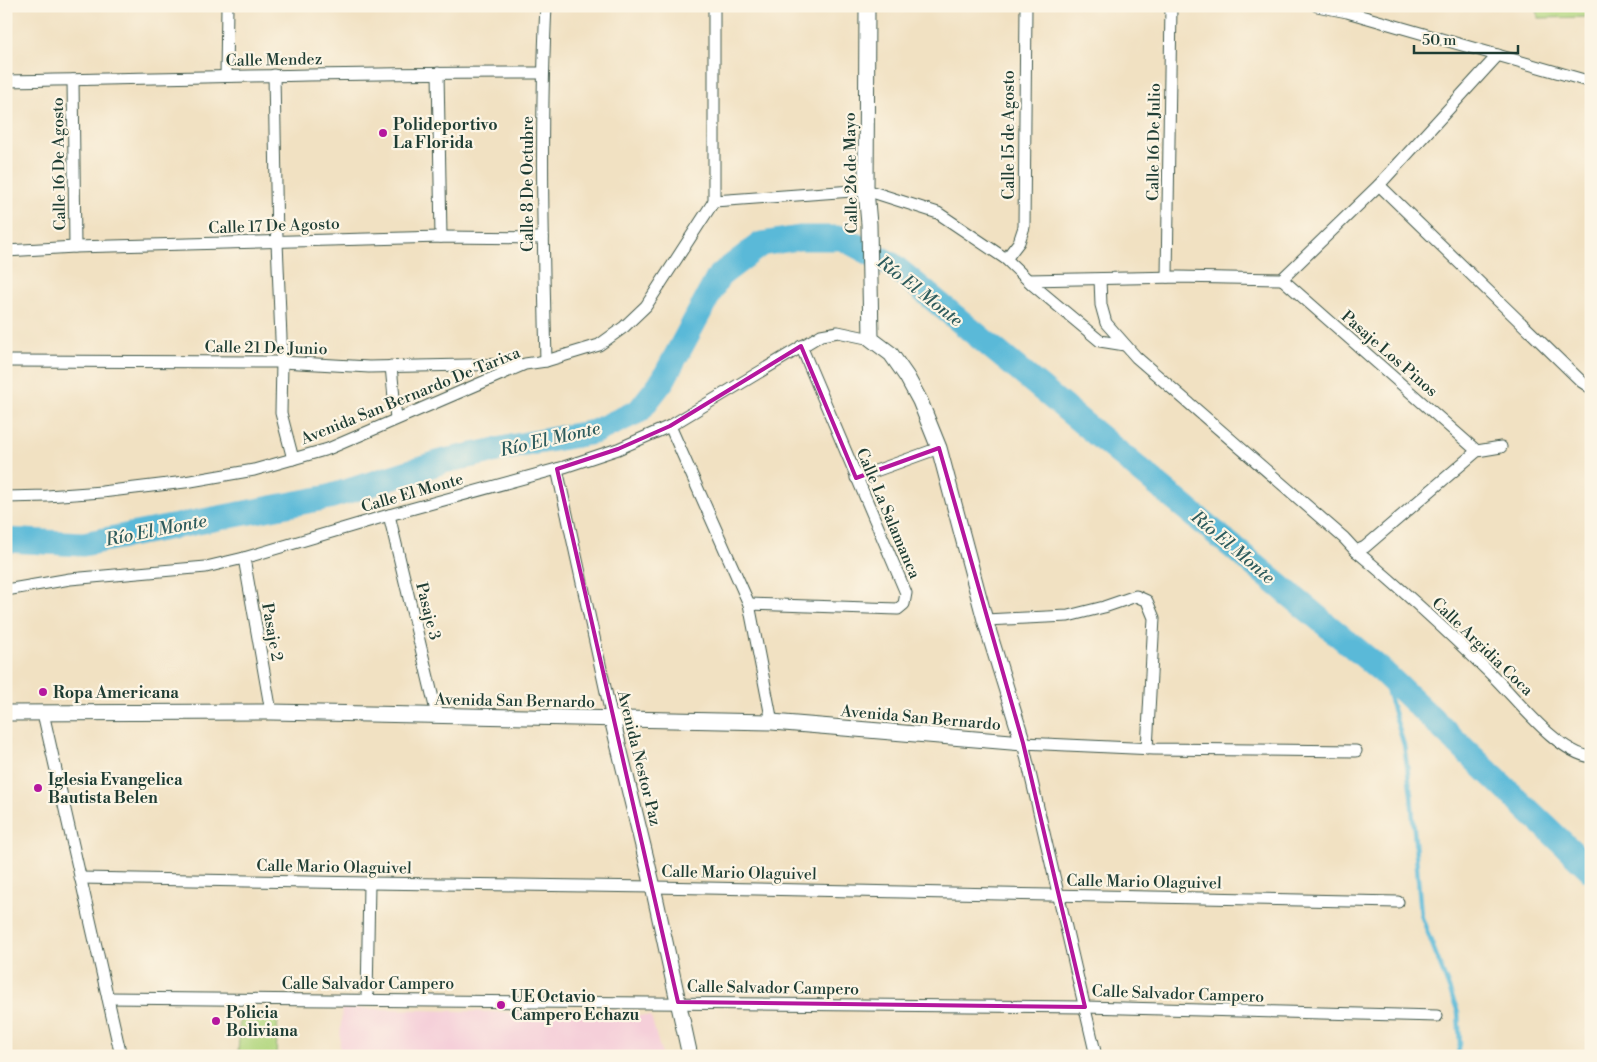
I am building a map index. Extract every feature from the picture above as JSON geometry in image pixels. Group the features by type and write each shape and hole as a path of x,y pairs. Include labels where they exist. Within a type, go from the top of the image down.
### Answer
{"street":[{"path":"226,76 227,6"},
{"name":"Calle 8 De Octubre","path":"546,6 543,73 543,238 546,361"},
{"path":"714,6 714,201 866,190 938,213 1006,259 1100,341 1126,345"},
{"name":"Calle 26 de Mayo","path":"867,6 866,190 869,224 871,339"},
{"name":"Calle 15 de Agosto","path":"1006,259 1019,242 1024,228 1026,6"},
{"name":"Calle 16 De Julio","path":"1167,277 1171,6"},
{"path":"1317,6 1347,9 1498,56 1591,82"},
{"path":"1028,280 1167,277 1282,279 1379,185 1498,56"},
{"path":"438,72 441,236"},
{"name":"Calle Mendez","path":"6,81 438,72 543,73"},
{"path":"274,75 277,242 282,362 281,413 293,459"},
{"name":"Calle 16 De Agosto","path":"73,80 75,247"},
{"path":"1379,185 1582,382 1591,388"},
{"name":"Avenida San Bernardo De Tarixa","path":"6,497 102,492 185,482 254,470 328,449 526,364 546,361 599,345 624,327 646,306 714,201"},
{"name":"Calle 17 De Agosto","path":"6,251 75,247 441,236 543,238"},
{"name":"Calle Argidia Coca","path":"1100,279 1101,305 1106,323 1136,357 1384,574 1493,676 1546,732 1569,749 1591,757"},
{"name":"Pasaje Los Pinos","path":"1282,279 1477,451"},
{"name":"Avenida San Bernardo","path":"801,346 821,335 838,332 871,339 891,354 920,400 939,448 985,620 1023,743 1096,1056"},
{"name":"Calle El Monte","path":"6,590 70,579 206,567 244,558 389,515 557,469 618,449 670,426 801,346"},
{"name":"Calle La Salamanca","path":"749,604 898,608 904,604 906,593 801,346"},
{"name":"Calle 21 De Junio","path":"6,360 282,362 369,367 526,364"},
{"path":"391,366 396,420"},
{"path":"670,426 749,604 772,722"},
{"path":"1356,551 1365,547 1477,451 1501,447"},
{"path":"856,478 939,448"},
{"name":"Avenida Nestor Paz","path":"557,469 612,719 653,887 690,1056"},
{"name":"Pasaje 3","path":"389,515 437,716"},
{"name":"Pasaje 2","path":"244,558 271,712"},
{"path":"985,620 1068,616 1104,607 1136,596 1147,602 1154,618 1147,749"},
{"name":"Avenida San Bernardo","path":"6,713 271,712 772,722 1023,743 1147,749 1356,751"},
{"path":"43,713 121,1056"},
{"name":"Calle Mario Olaguivel","path":"80,878 1398,902"},
{"path":"367,999 369,883"},
{"name":"Calle Salvador Campero","path":"108,998 1085,1006 1437,1016"}],"highlighted area":[{"path":"801,346 856,478 939,448 1023,743 1085,1007 678,1002 557,469 618,449 670,426"}],"shaded area":[{"path":"342,1008 651,1016 662,1056 339,1056"}],"green space":[{"path":"1537,6 1591,6 1591,17 1538,18"},
{"path":"240,1014 278,1016 276,1056 238,1056"}],"waterway":[{"name":"Río El Monte","path":"6,540 83,544 329,497 444,461 594,432 639,411 663,380 719,276 761,244 799,238 842,238 891,264 1381,670 1591,870"},
{"path":"1381,670 1404,745 1411,794 1421,915 1458,1012 1460,1044 1457,1056"}],"place":[{"name":"Polideportivo La Florida","path":"383,133"},
{"name":"Ropa Americana","path":"43,692"},
{"name":"Iglesia Evangelica Bautista Belen","path":"38,788"},
{"name":"UE Octavio Campero Echazu","path":"501,1005"},
{"name":"Policia Boliviana","path":"216,1021"}]}
